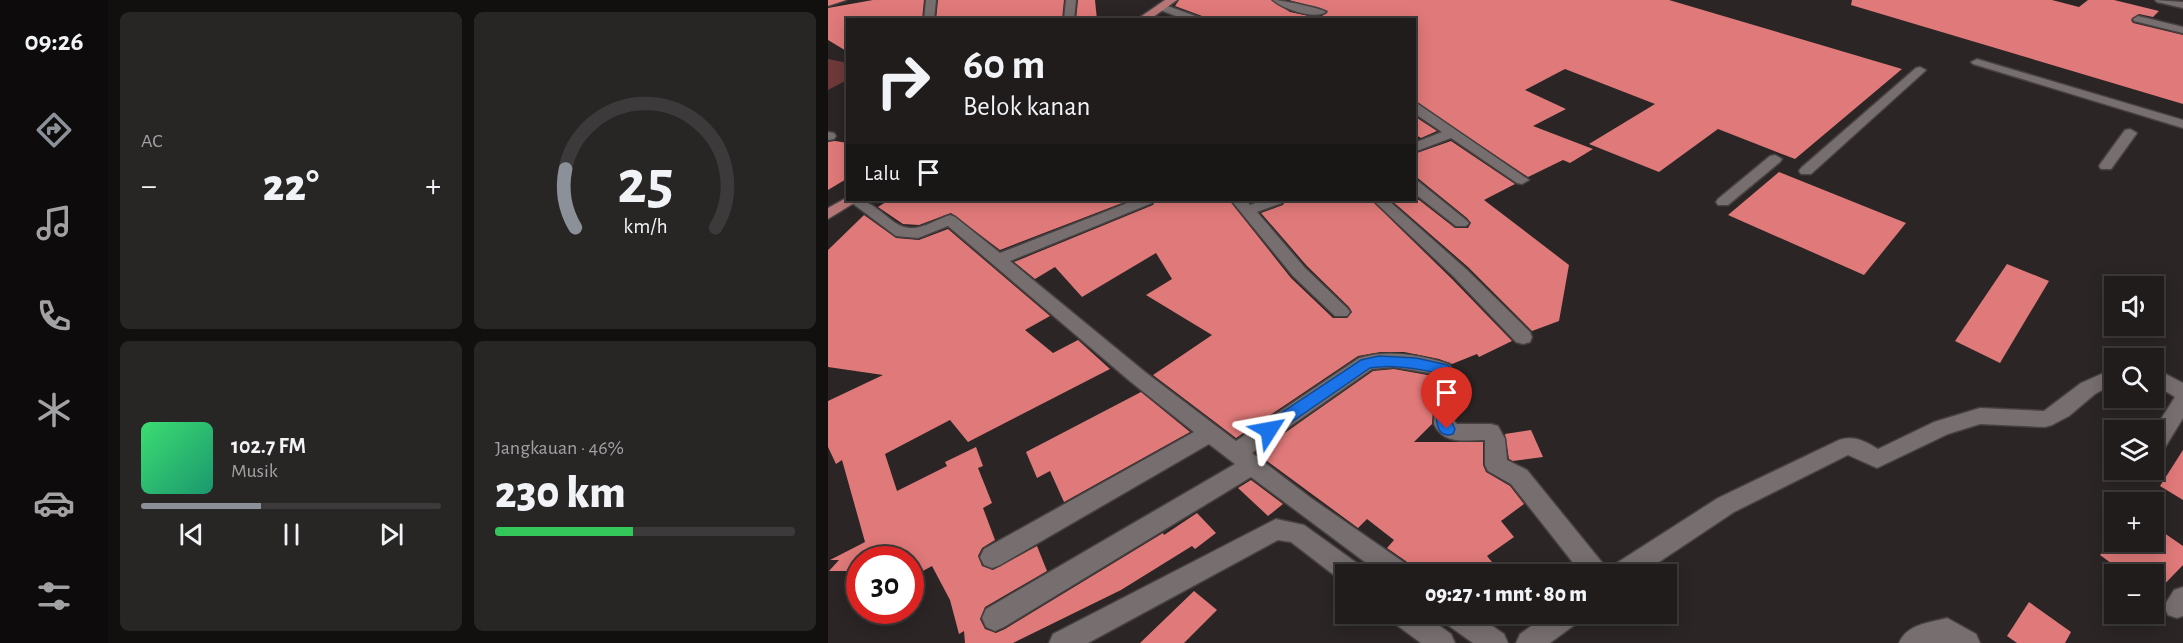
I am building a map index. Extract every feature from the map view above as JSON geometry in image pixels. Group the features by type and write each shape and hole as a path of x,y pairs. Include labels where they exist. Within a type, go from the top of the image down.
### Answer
{"highway":[{"path":"828,3 841,0"}],"main road":[{"path":"1144,18 1172,0"}],"street":[{"path":"929,18 931,0"},
{"path":"1069,18 1071,0"},
{"path":"1278,0 1288,7 1321,12"},
{"path":"2160,0 2182,4"},
{"path":"1162,6 1192,18"},
{"path":"2138,19 2183,30"},
{"path":"1977,62 2183,124"},
{"path":"1806,171 1920,70"},
{"path":"1416,107 1522,180"},
{"path":"1416,147 1451,133"},
{"path":"2106,166 2130,133"},
{"path":"1723,202 1775,159"},
{"path":"1416,188 1461,223"},
{"path":"1000,259 1145,201"},
{"path":"1242,205 1270,201"},
{"path":"1381,201 1460,273 1522,337"},
{"path":"841,205 902,233 918,233 951,220 1129,370 1303,505 1386,564"},
{"path":"1242,205 1299,272 1341,312"},
{"path":"995,618 1245,458 1366,363 1379,361 1416,363 1442,369 1447,380 1444,424 1452,432 1491,432 1495,439 1496,465 1519,477 1588,564"},
{"path":"1635,564 1726,505 1846,446 1857,447 1877,459 1941,428 1980,416 2045,419 2064,410 2083,392 2104,381"},
{"path":"2164,381 2183,392"},
{"path":"2164,432 2183,401"},
{"path":"992,557 1211,432"},
{"path":"1079,640 1276,529 1296,532 1339,564"},
{"path":"1416,624 1442,643"},
{"path":"1468,624 1495,643"},
{"path":"1529,643 1555,624"},
{"path":"1912,643 1918,638 1947,632 1967,643"}],"shaded area":[{"path":"828,59 846,63 846,81 828,90"}],"building":[{"path":"873,0 924,0 922,18 846,18 846,51 828,40 828,8"},
{"path":"938,0 1064,0 1062,18 936,18"},
{"path":"1078,0 1095,0 1097,18 1076,18"},
{"path":"1179,0 1271,0 1290,12 1314,17 1322,16 1328,11 1289,0 1669,0 1902,69 1795,159 1718,129 1659,172 1589,144 1655,104 1565,69 1525,90 1566,109 1533,126 1593,149 1570,163 1563,160 1528,177 1416,102 1416,18 1203,18 1175,6"},
{"path":"1852,0 2052,0 2079,7 2088,0 2114,0 2159,11 2153,17 2139,14 2131,20 2133,23 2183,35 2183,104 1851,5"},
{"path":"1416,117 1437,131 1421,138 1416,135"},
{"path":"1451,141 1515,184 1484,200 1569,265 1559,321 1532,331 1468,267 1392,201 1419,200 1455,228 1468,228 1471,223 1416,177 1416,153"},
{"path":"828,142 846,143 846,179 828,190"},
{"path":"1779,172 1906,223 1864,275 1728,215"},
{"path":"887,201 1127,201 1000,250 951,213 919,225 903,224 878,207"},
{"path":"1155,201 1230,201 1291,278 1333,318 1347,318 1352,312 1349,307 1307,266 1261,213 1283,205 1285,201 1372,201 1512,341 1479,357 1477,354 1452,364 1404,352 1381,352 1358,356 1236,438 1153,375 1212,335 1146,295 1172,279 1156,253 1082,297 1055,267 1035,279 1014,262 1153,205"},
{"path":"864,215 896,238 919,240 948,229 1050,316 1025,330 1053,353 1078,340 1110,369 968,442 950,420 885,454 897,491 947,466 945,462 976,447 983,466 978,468 992,503 983,508 995,540 982,548 978,556 982,566 993,570 1037,546 1047,571 985,607 980,619 985,629 996,633 1005,629 1197,513 1216,533 1195,549 1192,546 1121,590 1013,643 965,643 964,631 959,634 950,600 932,566 924,570 924,546 857,546 865,542 842,460 836,464 828,447 828,401 883,375 828,367 828,250"},
{"path":"2007,264 2049,281 2000,363 1955,341"},
{"path":"1394,369 1433,376 1435,380 1432,424 1414,442 1483,442 1483,465 1486,472 1510,486 1524,504 1501,521 1514,537 1487,556 1494,564 1410,564 1387,548 1394,540 1367,519 1358,528 1256,453 1373,371"},
{"path":"1141,392 1190,432 1064,502 1050,471 1037,478 1026,452"},
{"path":"1531,430 1543,457 1513,461 1509,459 1505,434"},
{"path":"2183,450 2183,500 2160,486"},
{"path":"1251,480 1283,504 1268,516 1238,488"},
{"path":"2164,533 2183,546 2183,565 2164,585 2164,564 2112,564 2100,555 2104,551 2164,552"},
{"path":"846,552 846,571 829,571 839,560 830,560"},
{"path":"1194,591 1217,610 1184,643 1140,643"},
{"path":"2029,602 2071,632 2065,643 2017,643 2007,636"}],"route":[{"path":"1269,430 1366,363 1379,361 1416,363 1442,369 1446,373 1447,380 1444,424 1447,429"}]}
